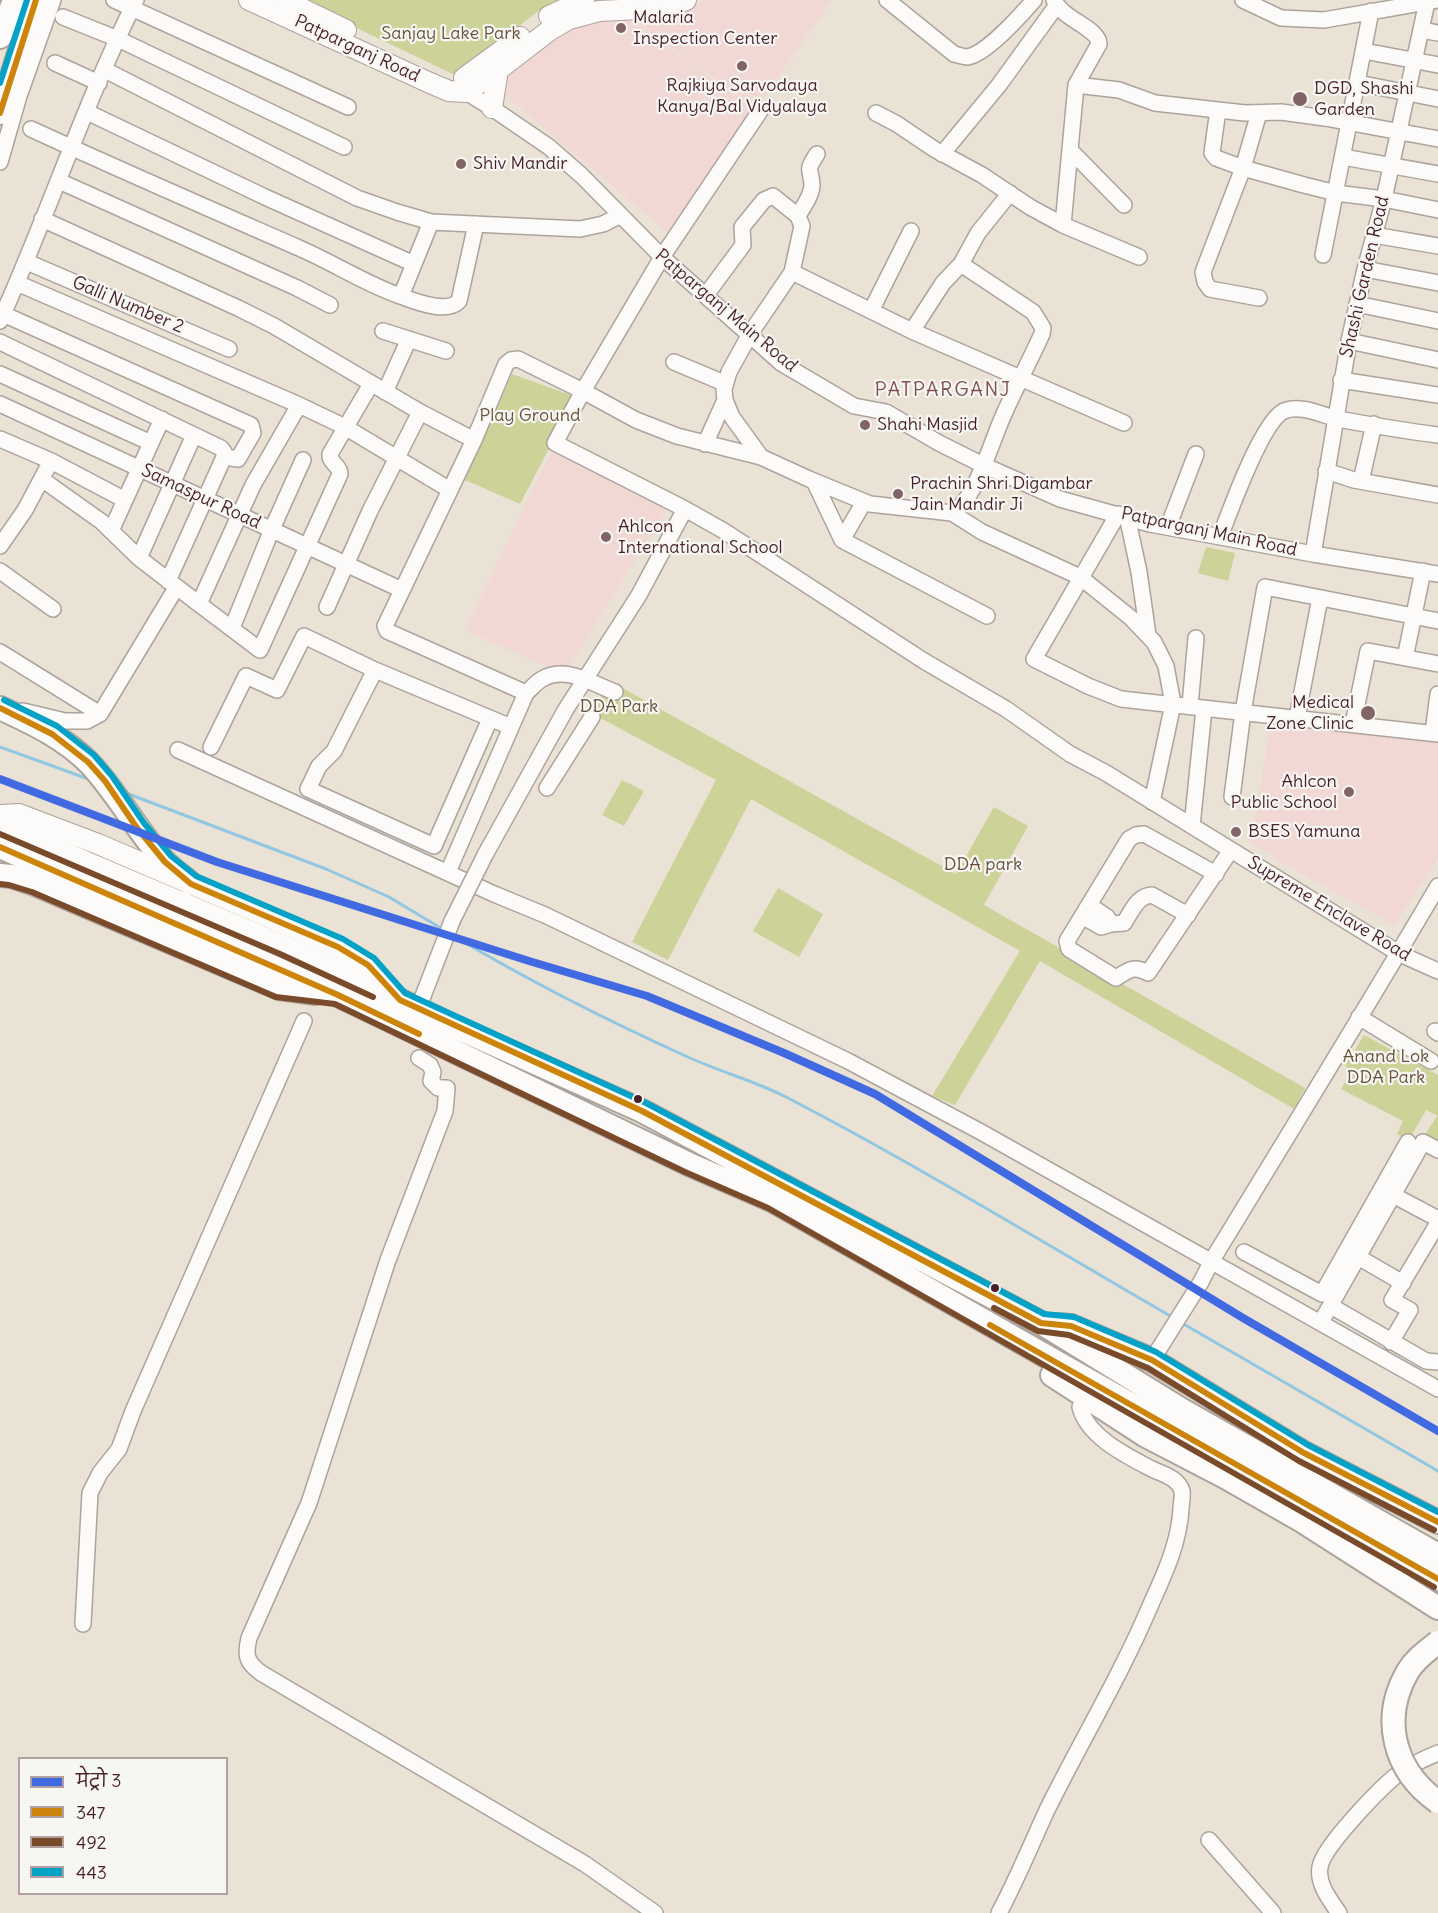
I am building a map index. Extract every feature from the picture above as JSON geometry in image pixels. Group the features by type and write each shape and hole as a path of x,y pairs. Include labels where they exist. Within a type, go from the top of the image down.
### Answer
{"highway":[{"path":"0,37 14,0"},
{"path":"0,113 36,0"},
{"path":"0,706 51,734 88,762 105,781 137,828 165,862 191,884"},
{"path":"0,824 325,964 642,1111 1041,1323 1184,1411 1438,1555"},
{"path":"0,847 338,995 689,1164 772,1200 1438,1579"},
{"path":"0,875 35,884 279,988 338,995"},
{"path":"912,1280 972,1325 1136,1431 1226,1477 1302,1521 1438,1608"},
{"path":"1041,1323 1071,1326 1152,1360 1304,1453 1438,1522"},
{"path":"1438,1642 1409,1670 1398,1695 1393,1716 1393,1734 1399,1755 1422,1790 1438,1802"}],"main road":[{"name":"Patparganj Road","path":"249,0 449,91 462,88"},
{"name":"Patparganj Road","path":"284,0 462,88"},
{"path":"462,88 551,14 584,0"},
{"path":"462,88 498,70 550,30 569,19 599,11 662,8 686,0"},
{"path":"492,108 498,70"},
{"path":"0,815 19,814 98,843 338,947 368,965 409,1004"}],"street":[{"path":"0,162 19,96 53,0"},
{"path":"114,0 134,4 348,107"},
{"path":"886,0 954,54 965,57 977,54 1015,22 1034,0"},
{"path":"1243,0 1281,18 1324,20 1377,4 1432,1"},
{"name":"Shashi Garden Road","path":"1313,554 1349,341 1365,269 1384,200 1421,30 1432,1"},
{"path":"942,154 999,85 1056,3 1071,19 1096,33 1099,39 1099,44 1076,85 1062,225"},
{"path":"134,4 2,317 251,425 253,433 238,459 224,457"},
{"path":"1323,255 1358,83 1377,4"},
{"path":"63,17 118,39 344,147"},
{"path":"1421,30 1438,33"},
{"path":"1365,51 1438,65"},
{"path":"54,63 102,76 357,198 431,222 580,229 603,224 619,216"},
{"path":"1358,83 1438,99"},
{"path":"1076,85 1119,90 1155,103 1218,110 1281,112 1438,139"},
{"name":"Patparganj Main Road","path":"462,88 549,147 582,176 662,257 781,363 854,406 886,412 939,443 1060,499 1168,527 1438,574"},
{"path":"1218,110 1212,153 1216,158 1243,168 1336,193 1438,210"},
{"path":"583,391 662,257 760,111"},
{"path":"87,112 265,197 414,264"},
{"path":"1259,112 1243,168 1203,272 1205,282 1210,289 1259,298"},
{"path":"876,113 1062,225 1139,257"},
{"path":"31,129 317,256 385,290 447,307 455,306 459,301 476,224"},
{"path":"1070,150 1124,205"},
{"path":"798,216 810,193 812,185 808,171 809,165 817,154"},
{"path":"1343,157 1438,174"},
{"path":"58,181 330,304"},
{"path":"912,331 943,283 961,264 978,233 1010,193"},
{"path":"706,295 743,245 742,227 767,198 773,196 798,216 802,226 792,272 750,334 724,383 725,400 732,417 761,457"},
{"path":"42,219 238,308 283,331 420,412 474,440"},
{"path":"401,296 431,222"},
{"path":"871,311 911,231"},
{"path":"1374,234 1438,246"},
{"name":"Galli Number 2","path":"27,262 229,348"},
{"path":"952,513 959,509 969,494 1043,328 1033,312 961,264"},
{"path":"1365,269 1438,283"},
{"path":"792,272 912,331 1124,423"},
{"path":"17,283 299,405 345,427 450,490"},
{"path":"1357,304 1438,321"},
{"path":"383,331 446,351"},
{"path":"385,392 409,339"},
{"path":"1349,341 1438,360"},
{"path":"0,342 162,419 221,448 224,452 224,457 172,585 100,714 87,721 65,721 0,706"},
{"path":"526,693 387,631 385,626 474,440 506,364 518,359 636,420 676,436 761,457 864,502 880,506 952,513 982,532 1080,577 1107,597 1148,635 1166,666 1173,704 1152,802"},
{"path":"674,362 724,383"},
{"path":"0,374 151,442"},
{"path":"1341,380 1438,394"},
{"path":"43,480 90,512 172,585 260,650 339,474 338,467 330,458 345,427 371,384"},
{"name":"Supreme Enclave Road","path":"583,391 555,443 724,531 932,666 1006,709 1070,754 1106,773 1400,954 1438,972"},
{"path":"705,444 725,400"},
{"name":"Samaspur Road","path":"0,404 402,590"},
{"path":"199,604 265,463 299,405"},
{"path":"1220,537 1245,475 1271,422 1283,412 1305,410 1337,418 1438,435"},
{"path":"327,607 396,458 420,412"},
{"path":"111,531 162,419"},
{"path":"1362,482 1374,424"},
{"path":"139,558 194,435"},
{"path":"0,439 51,461 125,500"},
{"path":"1168,527 1196,454"},
{"path":"232,628 303,460"},
{"path":"0,546 43,480 51,461"},
{"path":"1326,471 1362,482 1438,495"},
{"path":"814,481 842,540 987,616"},
{"path":"842,540 864,502"},
{"path":"409,1004 485,855 566,709 639,595 685,509"},
{"path":"1122,515 1080,577 1034,658 1088,686 1121,699 1435,734 1438,694"},
{"path":"1122,515 1139,573 1148,635"},
{"path":"0,571 53,609"},
{"path":"1405,658 1423,571"},
{"path":"1232,797 1243,712 1265,587 1438,621"},
{"path":"1298,718 1320,598"},
{"path":"211,747 246,675 277,690 304,636 375,670 511,727"},
{"path":"1192,826 1197,707 1196,638"},
{"path":"1353,724 1368,651 1438,664"},
{"path":"0,652 100,714"},
{"path":"375,670 333,751 319,766 308,789 434,846"},
{"path":"448,872 526,693 542,678 558,672 615,692"},
{"path":"547,788 592,717"},
{"path":"427,863 490,719"},
{"path":"178,750 545,915 848,1061 1321,1322 1434,1387 1438,1369"},
{"path":"1216,874 1144,834 1136,835 1129,839 1067,941 1069,949 1116,978 1132,969 1139,968 1148,973 1216,874 1226,846"},
{"path":"1152,1360 1188,1304 1359,1017 1400,954 1438,886"},
{"path":"1085,911 1107,917 1111,924 1124,923 1137,901 1152,895 1188,915"},
{"path":"1359,1017 1431,1061"},
{"path":"83,1624 90,1493 100,1473 119,1449 304,1021"},
{"path":"419,1058 430,1065 433,1072 431,1081 438,1088 447,1088 445,1111 388,1260 309,1503 249,1638 246,1655 252,1666 261,1673 585,1864 655,1913"},
{"path":"1244,1252 1322,1294 1408,1142"},
{"path":"1321,1322 1423,1142 1438,1150"},
{"path":"1392,1342 1410,1310 1392,1300 1438,1221 1393,1195"},
{"path":"1358,1257 1403,1283"},
{"path":"1330,1306 1426,1361 1438,1362"},
{"path":"999,1913 1048,1810 1132,1649 1171,1558 1180,1524 1182,1491 1175,1480 1150,1468 1107,1441 1082,1417 1080,1407"},
{"path":"1339,1913 1323,1890 1319,1867 1330,1844 1394,1777 1419,1761 1438,1753"},
{"path":"1209,1840 1273,1913"}],"shaded area":[{"name":"Rajkiya Sarvodaya Kanya/Bal Vidyalaya","path":"706,0 832,0 756,108 639,24"},
{"path":"625,16 755,110 668,233 499,90 513,68 559,32"},
{"path":"554,446 672,501 564,675 465,630"},
{"name":"Ahlcon Public School","path":"1270,726 1438,740 1438,859 1394,925 1251,843"}],"green space":[{"name":"Sanjay Lake Park","path":"298,0 558,0 541,9 455,75"},
{"name":"Play Ground","path":"512,374 576,397 520,504 465,480"},
{"path":"1206,547 1235,553 1228,581 1198,573"},
{"path":"610,681 956,874 994,807 1028,826 984,905 1305,1088 1294,1109 1040,961 955,1105 932,1096 1020,951 751,799 668,960 632,942 716,780 591,713"},
{"path":"622,780 644,791 624,826 602,815"},
{"path":"778,888 823,914 799,957 753,931"},
{"name":"Anand Lok DDA Park","path":"1364,1035 1438,1075 1438,1116 1426,1110 1409,1140 1397,1134 1403,1121 1341,1089 1352,1070 1345,1066"},
{"path":"1438,1117 1438,1142 1425,1135"}],"waterway":[{"path":"0,747 91,780"},
{"path":"126,793 326,869 389,897 444,930"},
{"path":"452,935 599,1015 690,1058 774,1091 835,1123 1172,1317"},
{"path":"1180,1322 1438,1471"}],"metro line":[{"name":"3","path":"0,779 217,862 647,996 875,1094 1243,1318 1438,1431"}],"transit line":[{"name":"443","path":"0,83 27,0"},
{"name":"347","path":"0,113 36,0"},
{"name":"443","path":"4,700 57,726 94,755 171,856 196,876 343,939 374,958 405,993 646,1103 1044,1314 1074,1317 1156,1352 1308,1445 1438,1512"},
{"name":"347","path":"0,708 52,734 88,762 105,781 137,828 165,862 191,884 338,947 368,965 400,1000 642,1111 1041,1323 1071,1326 1152,1360 1304,1453 1438,1522"},
{"name":"492","path":"0,834 280,954 373,997"},
{"name":"347","path":"0,847 338,995 419,1034"},
{"name":"492","path":"0,884 32,892 276,997 335,1004 685,1172 768,1208 1434,1587"},
{"name":"492","path":"994,1308 1038,1331 1069,1335 1148,1368 1299,1461 1434,1530"},
{"name":"347","path":"990,1325 1438,1579"}],"place":[{"name":"Malaria Inspection Center","path":"621,28"},
{"name":"Rajkiya Sarvodaya Kanya/Bal Vidyalaya","path":"742,66"},
{"name":"DGD, Shashi Garden","path":"1300,99"},
{"name":"Shiv Mandir","path":"461,164"},
{"name":"Shahi Masjid","path":"865,425"},
{"name":"Prachin Shri Digambar Jain Mandir Ji","path":"898,494"},
{"name":"Ahlcon International School","path":"606,537"},
{"name":"Medical Zone Clinic","path":"1368,713"},
{"name":"Ahlcon Public School","path":"1349,792"},
{"name":"BSES Yamuna","path":"1236,832"}],"district":[{"name":"PATPARGANJ","path":"943,390"}],"park label":[{"name":"DDA Park","path":"619,707"},
{"name":"DDA park","path":"983,865"}]}
